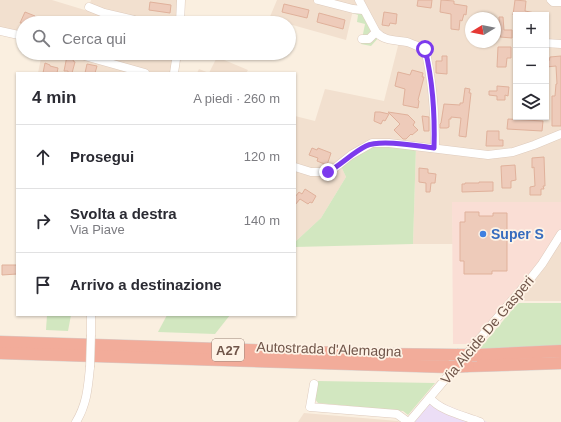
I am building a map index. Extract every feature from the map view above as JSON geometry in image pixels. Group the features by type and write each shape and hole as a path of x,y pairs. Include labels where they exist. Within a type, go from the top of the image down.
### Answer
{"highway":[{"name":"Autostrada d'Alemagna","path":"0,342 371,354 477,355 561,351"},
{"name":"Autostrada d'Alemagna","path":"0,353 449,367 561,362"}],"street":[{"path":"180,16 181,0"},
{"path":"318,0 353,10 363,10"},
{"path":"359,0 363,10 380,36 388,40 408,43 425,49 429,64 435,111 434,148"},
{"path":"551,0 553,2 561,2"},
{"path":"89,7 117,16"},
{"path":"0,31 16,34"},
{"path":"362,39 369,39 376,32"},
{"path":"549,43 561,44"},
{"path":"99,60 142,72"},
{"path":"174,72 176,60"},
{"path":"296,167 311,172 328,172 351,155 372,143 389,143 488,155 501,154 522,149 561,134"},
{"name":"Via Alcide De Gasperi","path":"409,422 531,278 542,264 561,234"},
{"path":"76,422 85,405 87,395 90,367 91,316"},
{"path":"314,384 310,407 397,414 409,422"},
{"path":"430,398 437,405 458,418 480,422"}],"shaded area":[{"path":"0,0 52,0 88,11 91,0 181,0 180,16 16,16 16,34 0,31"},
{"path":"277,0 561,0 561,202 452,202 453,244 413,244 416,146 340,164 346,177 321,218 296,241 296,116 315,121 325,89 384,101 399,42 384,38 363,10 353,10 346,40 296,26 296,16 270,16"},
{"path":"41,60 176,60 174,72 38,72"},
{"path":"216,60 224,60 248,70 247,72 210,72"},
{"path":"199,69 206,72 198,72"},
{"path":"452,202 561,202 561,234 475,344 453,344"},
{"path":"561,234 561,301 511,301"},
{"path":"430,398 487,422 414,422"},
{"path":"304,413 398,421 399,422 298,422"}],"green space":[{"path":"353,9 363,10 380,36 371,46 361,44 365,24 357,22 358,15 352,13"},
{"path":"368,145 416,146 413,244 296,247 296,241 321,218 346,177 340,164"},
{"path":"518,303 561,303 561,347 487,350 480,348"},
{"path":"47,316 71,316 68,331 46,330"},
{"path":"166,316 229,316 215,334 158,332"},
{"path":"318,381 435,383 408,415 403,411 318,403 315,399"}],"building":[{"path":"418,0 432,0 431,8 417,6"},
{"path":"441,0 454,1 454,4 467,6 466,12 464,14 462,21 460,20 459,30 451,29 451,14 440,12"},
{"path":"515,0 526,1 525,11 530,12 513,12"},
{"path":"150,2 171,5 170,13 149,10"},
{"path":"284,4 309,10 307,18 282,12"},
{"path":"25,12 35,16 23,16"},
{"path":"384,12 397,14 396,24 390,23 389,26 382,25"},
{"path":"319,13 345,20 343,29 317,22"},
{"path":"501,17 503,17 504,30 512,30 512,38 501,37"},
{"path":"511,47 511,58 507,58 506,67 497,67 498,48"},
{"path":"442,56 447,56 447,74 436,73 436,61 442,61"},
{"path":"561,56 561,126 552,126 552,96 555,96 557,84 556,66 549,67 550,57"},
{"path":"66,60 74,60 75,62 72,72 64,71"},
{"path":"45,63 58,68 57,72 43,72"},
{"path":"87,64 97,66 95,72 85,72"},
{"path":"412,70 423,73 422,77 424,77 418,100 418,108 403,105 405,89 395,86 398,72 410,75"},
{"path":"497,86 509,87 508,96 505,95 505,100 497,100 497,96 489,95 489,91 497,91"},
{"path":"465,88 470,89 469,93 471,93 466,137 459,136 461,118 451,117 451,119 449,119 449,127 440,128 444,104 460,105 460,103 463,103"},
{"path":"375,112 389,114 385,121 383,120 381,124 374,121"},
{"path":"388,112 408,115 415,122 413,125 418,130 406,139 403,139 394,130 400,124"},
{"path":"422,116 429,117 429,131 424,131"},
{"path":"508,119 543,121 542,131 507,129"},
{"path":"487,131 499,131 499,140 503,140 503,146 486,146"},
{"path":"312,148 317,150 318,148 331,153 327,165 317,161 318,158 309,155"},
{"path":"544,157 544,189 541,189 541,195 530,195 530,187 535,186 532,158"},
{"path":"515,165 516,180 511,181 511,188 502,188 501,166"},
{"path":"419,168 428,169 428,173 436,174 435,183 431,183 430,192 426,192 426,183 419,182"},
{"path":"493,182 493,191 462,192 462,184"},
{"path":"305,189 316,196 312,203 310,202 308,204 300,199 296,204 296,196 299,192 302,194"},
{"name":"Super S","path":"465,212 479,212 479,216 493,216 493,213 507,213 507,271 492,271 492,274 464,274 464,261 460,261 460,222 465,222"},
{"path":"2,265 16,265 16,274 2,275"}],"place":[{"name":"Super S","path":"483,234"}],"route":[{"path":"328,172 351,155 372,143 389,143 434,148 435,111 429,64 425,49"}]}
